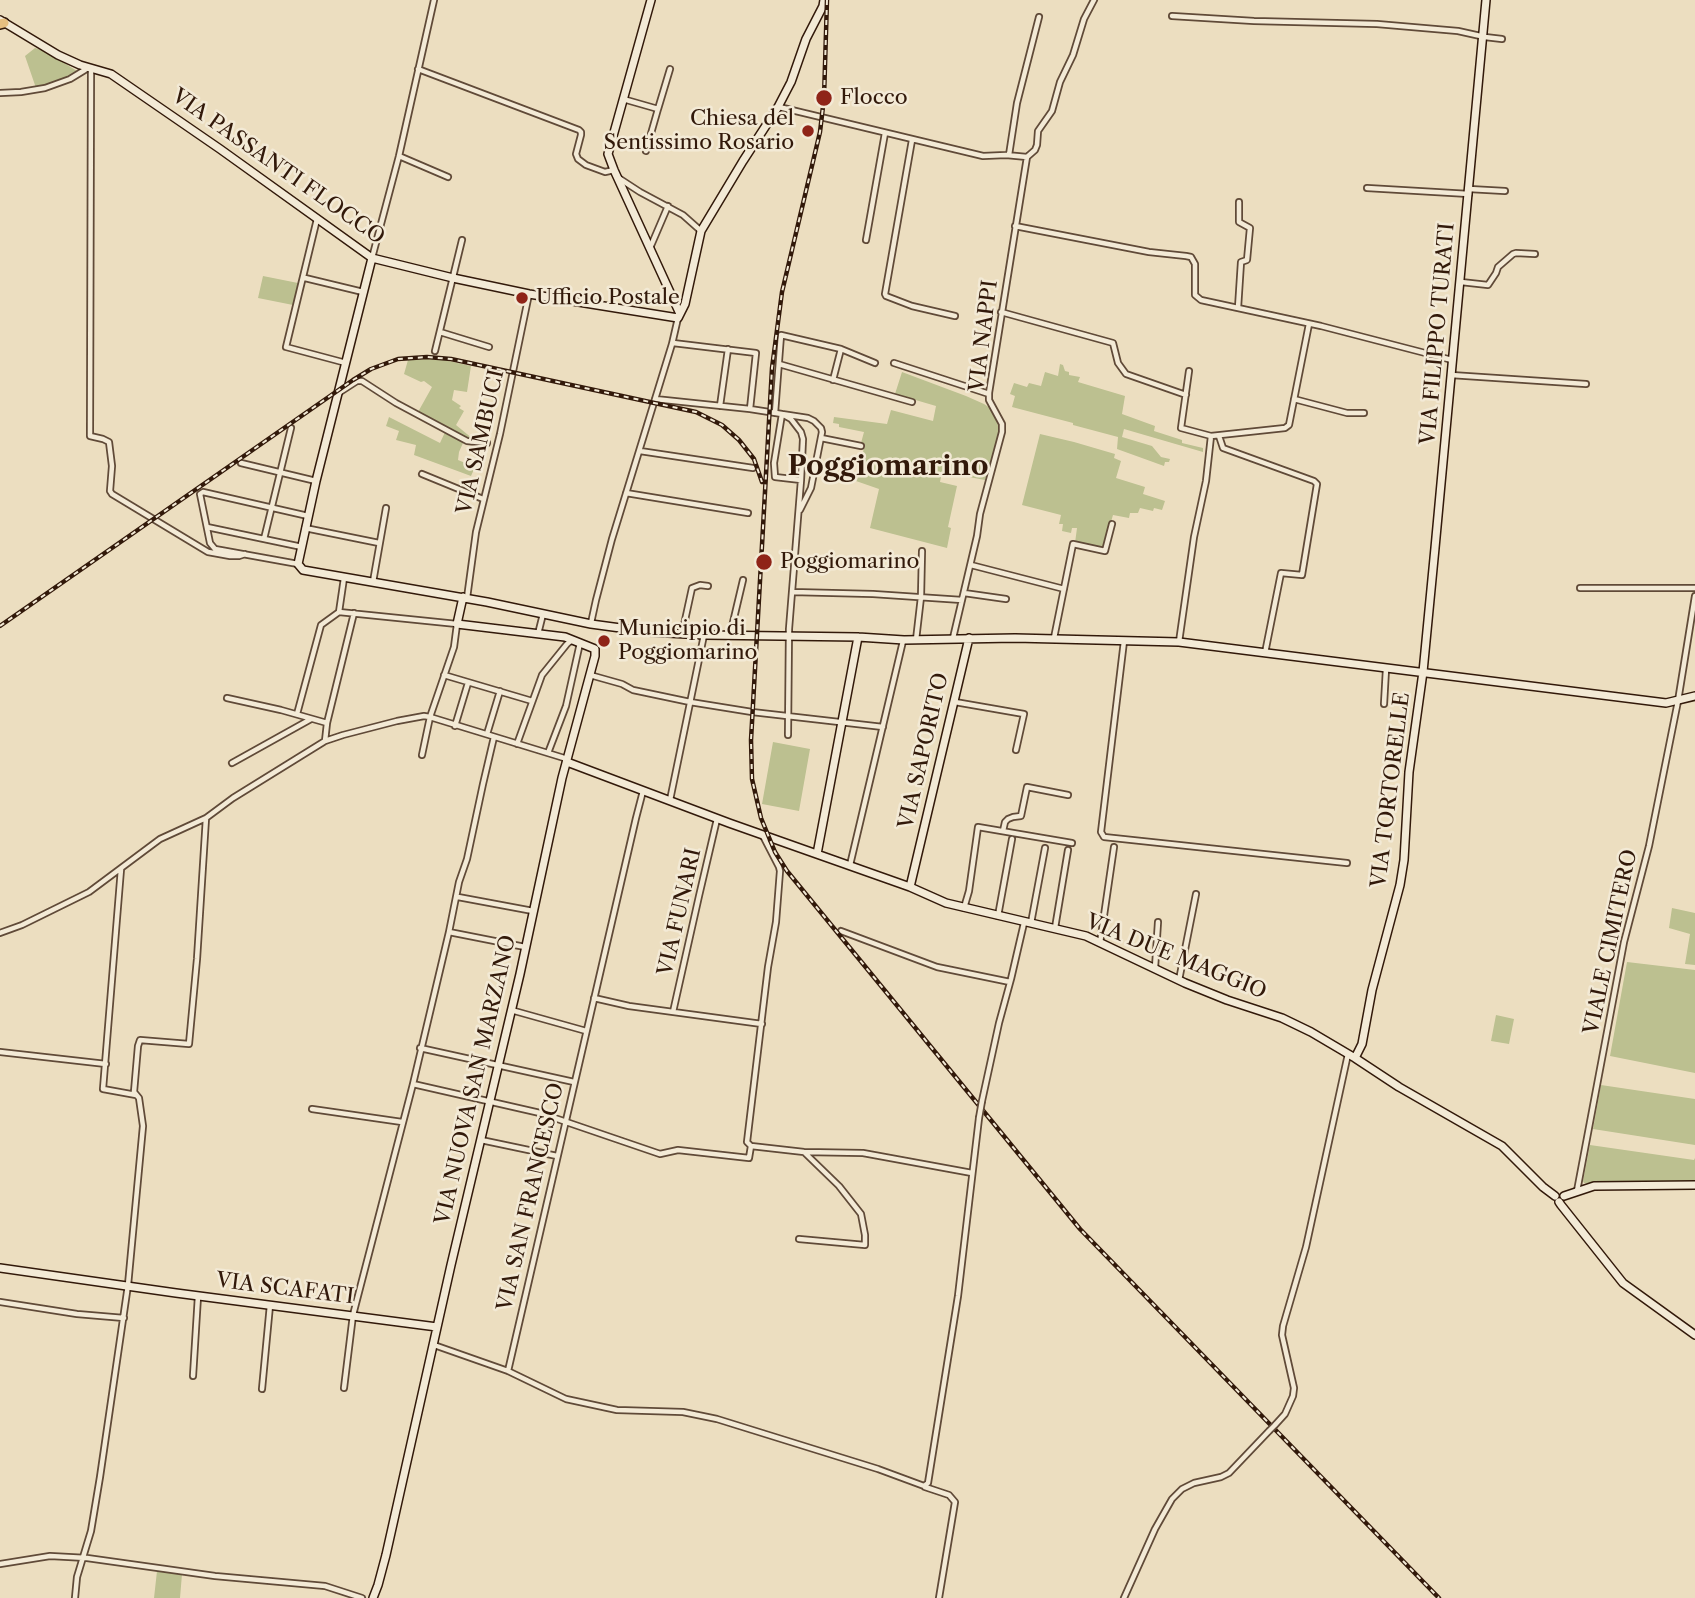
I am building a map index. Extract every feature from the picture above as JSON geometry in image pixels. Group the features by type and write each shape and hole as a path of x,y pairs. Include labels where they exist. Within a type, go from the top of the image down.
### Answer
{"main road":[{"path":"651,0 609,146 609,160 678,314"},
{"path":"678,314 685,304 701,231 778,107 824,0"},
{"name":"VIA FILIPPO TURATI","path":"1423,672 1486,0"},
{"name":"VIA PASSANTI FLOCCO","path":"1,22 58,55 111,74 372,258 529,294 678,314"},
{"path":"372,258 308,516 298,564 303,570 465,598 591,624 650,632 904,640 969,638 1180,642 1666,703 1695,696"},
{"path":"457,624 465,598"},
{"name":"VIA NUOVA SAN MARZANO","path":"373,1598 386,1555 567,762 595,656 594,649 565,637 457,624"},
{"path":"817,854 858,637"},
{"name":"VIA SAPORITO","path":"910,887 969,638"},
{"name":"VIA TORTORELLE","path":"1352,1056 1362,1044 1372,990 1400,885 1409,772 1423,672"},
{"name":"VIA DUE MAGGIO","path":"567,762 910,887 946,903 1086,936 1179,980 1227,1000 1282,1018 1311,1032 1399,1087 1502,1146 1543,1187 1559,1198 1560,1205 1623,1283 1695,1335"},
{"path":"1559,1198 1594,1186 1695,1185"},
{"name":"VIA SCAFATI","path":"0,1268 437,1327"}],"street":[{"path":"372,258 399,156 434,0"},
{"name":"VIA NAPPI","path":"953,638 971,565 980,513 1002,432 1002,424 989,400 989,394 1027,158 1035,150 1038,131 1052,111 1060,82 1094,0"},
{"path":"1172,16 1377,24 1502,39"},
{"path":"1009,155 1017,103 1039,17"},
{"path":"0,93 45,88 90,68 90,436 109,442 112,495 208,552 230,556 245,554"},
{"path":"418,69 579,130 581,135 576,155 578,159 586,165 615,173 640,192 682,215 701,231"},
{"path":"646,151 670,69"},
{"path":"622,98 658,109"},
{"path":"778,107 983,156 1009,155 1027,158"},
{"path":"866,240 885,133"},
{"path":"912,140 885,294 912,306 955,316"},
{"path":"399,156 448,177"},
{"path":"1367,187 1505,191"},
{"path":"1238,308 1241,262 1247,260 1250,228 1240,222 1239,202"},
{"path":"650,249 668,206"},
{"path":"317,218 286,347 346,363"},
{"path":"1015,226 1149,252 1191,257 1195,264 1195,297 1201,300 1452,360"},
{"path":"435,351 462,240"},
{"path":"1461,282 1488,285 1498,267 1513,254 1535,254"},
{"path":"305,278 364,292"},
{"name":"VIA SAMBUCI","path":"465,598 476,531 500,434 529,294"},
{"path":"1001,312 1113,343 1118,363 1126,374 1186,395"},
{"path":"591,624 626,493 673,342 678,314"},
{"path":"1189,370 1181,428 1219,436 1287,426 1309,324"},
{"path":"440,332 489,347"},
{"path":"775,413 781,335 841,349 875,363"},
{"path":"673,342 756,353 750,408"},
{"path":"720,406 729,349"},
{"path":"833,380 841,349"},
{"path":"894,363 989,394"},
{"path":"779,364 912,402"},
{"path":"1451,375 1586,384"},
{"path":"338,393 357,381 362,381 396,403 467,441 487,443"},
{"path":"655,399 750,408 814,421 821,428 821,438 811,488 798,514"},
{"path":"1294,399 1347,413 1364,413"},
{"path":"782,414 774,463 775,477 801,480"},
{"path":"782,414 797,424 803,439 789,637 788,735"},
{"path":"264,539 290,428"},
{"path":"1180,642 1211,436"},
{"path":"1219,436 1223,449 1314,481 1317,485 1302,575 1281,573 1265,653"},
{"path":"821,438 861,446"},
{"path":"640,452 753,468"},
{"path":"241,463 316,481"},
{"path":"422,474 483,499"},
{"path":"298,564 215,549 210,543 200,494 203,492 308,516"},
{"path":"626,493 748,513"},
{"path":"373,582 386,508"},
{"path":"1054,639 1073,544 1105,551 1112,524"},
{"path":"206,527 302,548"},
{"path":"306,528 380,543"},
{"path":"916,640 922,551"},
{"path":"971,565 1064,589"},
{"path":"297,714 321,625 338,611 344,577"},
{"path":"730,635 743,580"},
{"path":"682,634 692,588 699,585 708,586"},
{"path":"1580,589 1695,588"},
{"path":"792,592 963,600"},
{"path":"964,593 1006,599"},
{"name":"VIALE CIMITERO","path":"1577,1191 1624,942 1649,846 1678,701 1695,596"},
{"path":"338,611 457,624 454,647 430,717 422,755"},
{"path":"325,741 354,613"},
{"path":"538,634 543,613"},
{"path":"670,801 704,635"},
{"path":"517,744 541,675 572,640"},
{"path":"850,865 904,640"},
{"path":"1124,641 1101,832 1104,837 1347,863"},
{"path":"548,753 566,706 580,643"},
{"path":"1384,704 1386,668"},
{"path":"444,675 533,701"},
{"path":"590,675 633,690 690,702 883,727"},
{"path":"455,726 468,682"},
{"path":"487,734 500,691"},
{"path":"227,698 327,723"},
{"path":"954,702 1024,714 1016,750"},
{"path":"0,933 89,892 160,839 206,818 233,798 325,741 424,716 564,758 567,762"},
{"path":"232,762 311,719"},
{"path":"344,1388 353,1315 413,1084 494,737"},
{"path":"1003,831 1008,819 1021,816 1027,787 1068,795"},
{"path":"643,791 594,998 629,1006 762,1024"},
{"path":"75,1598 77,1577 91,1531 128,1285 142,1126 139,1098 134,1092 138,1046 140,1040 189,1044 206,818"},
{"name":"VIA FUNARI","path":"673,1012 718,819"},
{"path":"964,908 978,827 1072,843"},
{"path":"762,835 780,872 747,1142 751,1146 804,1152 863,1153 972,1173"},
{"path":"998,916 1012,839"},
{"path":"1100,943 1114,847"},
{"path":"924,1486 928,1483 954,1321 982,1101 999,1023 1045,848"},
{"path":"1054,930 1068,850"},
{"path":"121,869 103,1089 136,1095"},
{"path":"1179,980 1196,894"},
{"path":"457,897 533,911"},
{"path":"1155,968 1158,922"},
{"path":"841,931 937,967 1010,982"},
{"path":"449,932 525,947"},
{"name":"VIA SAN FRANCESCO","path":"508,1371 594,998"},
{"path":"511,1010 586,1031"},
{"path":"420,1048 574,1082"},
{"path":"0,1052 106,1064"},
{"path":"1124,1598 1155,1529 1172,1499 1194,1482 1229,1473 1285,1414 1293,1396 1294,1388 1283,1326 1306,1247 1352,1056"},
{"path":"413,1084 540,1113 660,1154 678,1150 749,1158 751,1146"},
{"path":"312,1109 402,1122"},
{"path":"481,1139 557,1156"},
{"path":"799,1239 865,1245 861,1214 839,1186 804,1152"},
{"path":"193,1377 198,1296"},
{"path":"0,1302 124,1318"},
{"path":"262,1389 270,1305"},
{"path":"433,1345 508,1371 566,1399 617,1410 684,1412 717,1419 878,1469 949,1495 955,1502 939,1598"},
{"path":"0,1564 50,1556 84,1558 215,1576 325,1586 362,1598"}],"green space":[{"path":"35,48 45,51 77,71 61,80 36,88 25,56"},
{"path":"263,276 298,283 293,305 258,298"},
{"path":"440,359 471,366 467,392 454,390 452,400 464,411 456,425 473,439 471,442 461,437 458,439 463,443 458,460 475,467 471,476 414,455 416,445 396,440 399,431 386,426 389,417 440,443 446,430 418,412 432,387 404,374 408,360"},
{"path":"1060,364 1069,375 1080,377 1078,382 1125,396 1122,414 1155,426 1154,431 1182,440 1182,443 1203,448 1203,452 1124,429 1122,437 1152,446 1161,457 1170,459 1164,466 1117,449 1118,437 1012,407 1015,396 1010,394 1014,383 1027,387 1029,383 1041,386 1045,372 1058,376"},
{"path":"902,372 984,404 990,408 999,428 985,480 942,472 940,482 957,486 948,527 951,528 947,548 870,528 879,489 856,481 865,444 861,443 864,432 839,427 839,424 833,423 834,417 887,424 891,410 933,421 936,406 895,394"},
{"path":"1040,434 1115,454 1114,458 1121,461 1116,478 1145,487 1143,494 1165,501 1162,510 1140,508 1138,513 1130,513 1129,518 1113,515 1103,549 1075,543 1077,528 1072,528 1071,533 1062,531 1063,524 1059,524 1061,515 1022,505"},
{"path":"773,742 810,749 799,811 762,804"},
{"path":"1672,908 1695,913 1695,965 1685,964 1690,934 1669,928"},
{"path":"1627,962 1695,970 1695,1073 1610,1056"},
{"path":"1496,1015 1514,1019 1509,1044 1491,1041"},
{"path":"1601,1085 1695,1099 1695,1145 1593,1129"},
{"path":"1590,1145 1694,1160 1695,1158 1695,1182 1584,1183"},
{"path":"157,1571 182,1574 180,1598 154,1598"}],"railway":[{"path":"827,0 824,98 820,132 782,292 772,368 751,740 752,779 761,818 775,852 787,871 1080,1229 1439,1598"},
{"path":"0,626 353,380 371,369 398,359 451,359 696,412 722,425 739,440 754,459 762,482"}],"place":[{"name":"Flocco","path":"824,98"},
{"name":"Chiesa del Sentissimo Rosario","path":"808,131"},
{"name":"Ufficio Postale","path":"522,298"},
{"name":"Poggiomarino","path":"764,562"},
{"name":"Municipio di Poggiomarino","path":"604,641"}],"district":[{"name":"Poggiomarino","path":"888,467"}]}
